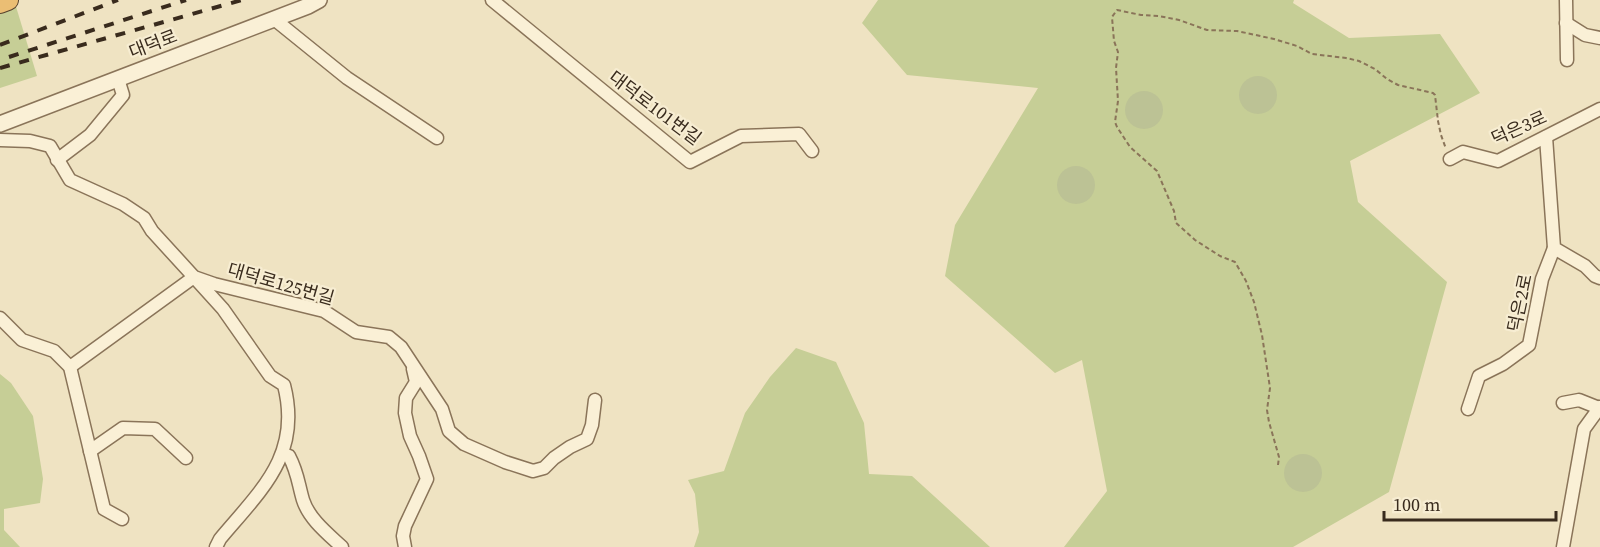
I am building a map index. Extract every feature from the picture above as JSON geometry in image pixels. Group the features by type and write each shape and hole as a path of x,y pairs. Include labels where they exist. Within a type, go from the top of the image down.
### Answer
{"highway":[{"path":"0,3 8,0"}],"street":[{"name":"대덕로","path":"0,124 319,0"},
{"name":"대덕로101번길","path":"492,0 690,162 741,136 800,134 812,151"},
{"path":"1566,0 1567,60"},
{"path":"273,19 347,78 437,138"},
{"path":"1566,23 1586,34 1600,38"},
{"path":"57,160 90,135 123,95 118,79"},
{"name":"덕은3로","path":"1450,159 1464,152 1498,161 1600,109"},
{"name":"덕은2로","path":"1468,409 1479,376 1503,364 1529,345 1542,279 1554,248 1546,137"},
{"name":"대덕로125번길","path":"0,140 30,141 50,146 70,180 123,204 144,218 152,231 223,309 270,376 284,385 288,402 289,430 281,459 259,493 220,539 216,547"},
{"path":"1554,248 1585,266 1600,278"},
{"path":"70,367 194,277"},
{"name":"대덕로125번길","path":"194,277 324,311 356,332 389,337 401,347 442,409 449,430 464,444 505,462 533,471 544,468 570,447 587,439 592,425 595,400"},
{"path":"0,318 22,340 54,351 70,367 104,509 122,519"},
{"path":"405,547 403,536 405,526 427,479 410,436 405,413 406,398 416,382 412,365"},
{"path":"1563,403 1579,400 1600,407 1584,429 1563,547"},
{"path":"90,451 123,428 155,429 186,458"},
{"path":"282,454 289,456 296,470 304,503 312,516 342,547"}],"path":[{"path":"1278,465 1279,457 1267,410 1270,388 1262,335 1254,302 1235,262 1220,256 1187,235 1176,223 1174,211 1157,171 1130,147 1115,122 1118,101 1116,68 1118,52 1114,41 1112,17 1116,10 1159,16 1207,30 1237,31 1274,39 1297,46 1312,54 1346,57 1359,61 1398,85 1435,95 1441,135 1450,159"}],"green space":[{"path":"0,0 14,0 37,76 0,88"},
{"path":"878,0 1294,0 1293,3 1349,38 1440,34 1480,93 1350,161 1358,202 1447,282 1389,492 1293,547 1064,547 1107,491 1082,360 1055,373 945,276 955,225 1038,88 907,75 862,23"},
{"path":"1258,76 1272,81 1277,95 1272,109 1258,114 1244,109 1239,95 1244,81"},
{"path":"1144,91 1158,96 1163,110 1158,124 1144,129 1130,124 1125,110 1130,96"},
{"path":"1076,166 1090,171 1095,185 1090,199 1076,204 1062,199 1057,185 1062,171"},
{"path":"796,348 836,362 864,423 869,474 912,476 990,547 694,547 699,532 695,494 688,480 724,471 745,413 770,377"},
{"path":"0,374 11,383 33,416 43,479 40,503 4,509 4,530 20,547 0,547"},
{"path":"1303,454 1317,459 1322,473 1317,487 1303,492 1289,487 1284,473 1289,459"}],"railway":[{"path":"0,45 118,0"},
{"path":"9,57 186,0"},
{"path":"0,68 242,0"}]}
